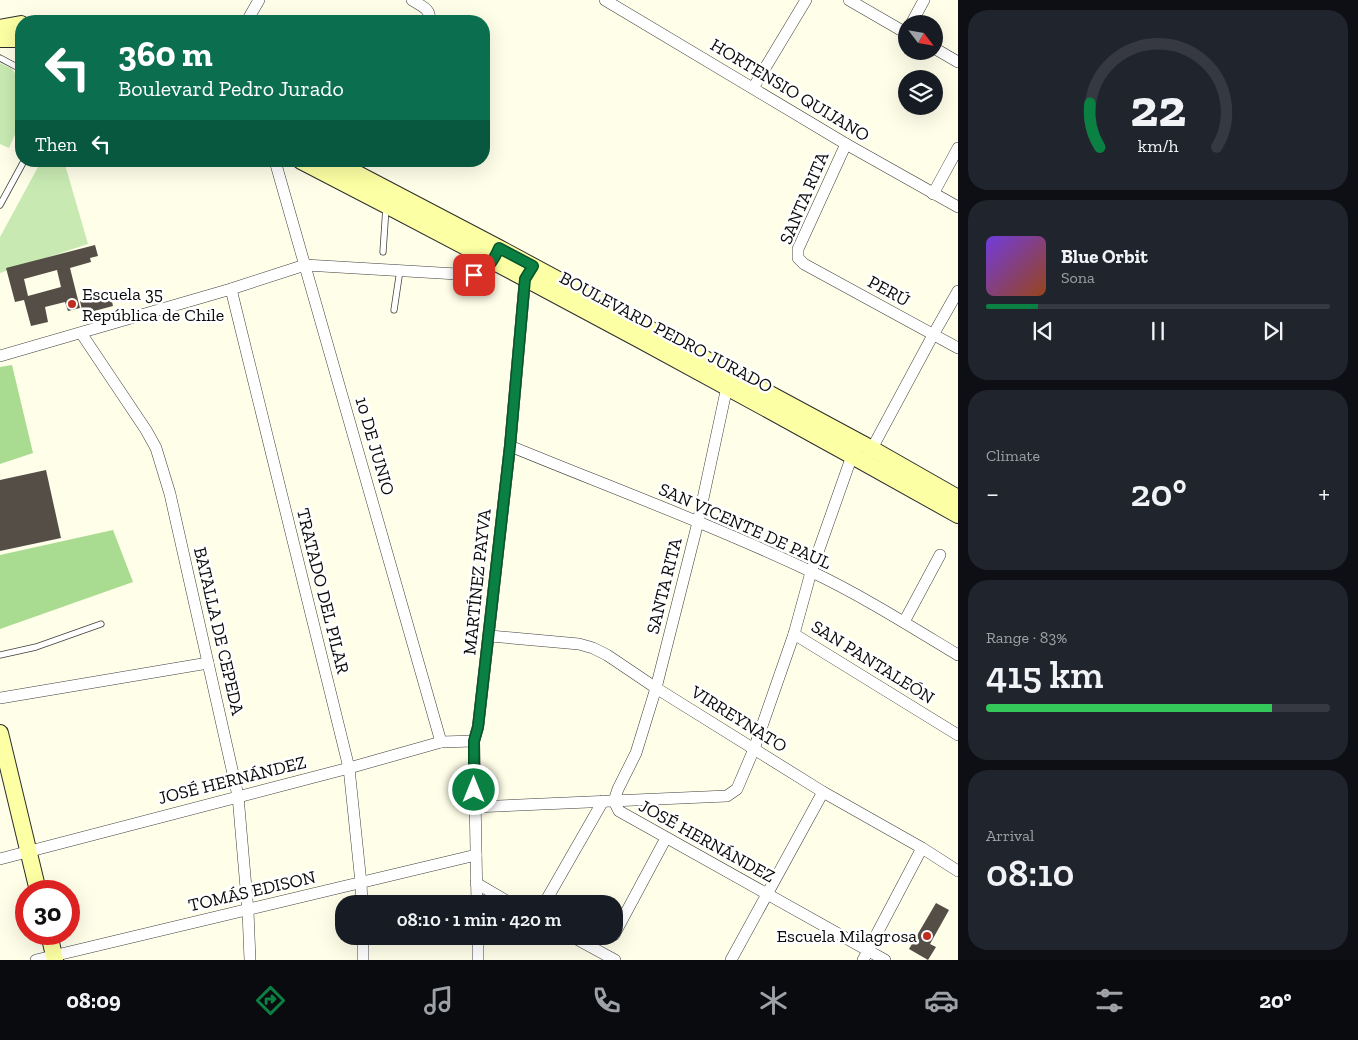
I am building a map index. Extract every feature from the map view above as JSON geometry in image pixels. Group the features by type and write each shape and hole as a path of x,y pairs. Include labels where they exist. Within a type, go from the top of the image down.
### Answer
{"main road":[{"path":"0,28 15,25"},
{"path":"0,39 15,39"},
{"name":"BOULEVARD PEDRO JURADO","path":"313,167 386,205 496,255"},
{"name":"BOULEVARD PEDRO JURADO","path":"343,167 496,255 673,351 862,452 958,498"},
{"name":"BOULEVARD PEDRO JURADO","path":"862,452 958,515"},
{"path":"0,733 35,880"},
{"path":"51,945 54,958"}],"street":[{"path":"250,15 259,0"},
{"path":"412,0 428,10 430,15"},
{"name":"HORTENSIO QUIJANO","path":"605,0 846,144 958,207"},
{"path":"753,88 806,0"},
{"path":"848,0 898,28"},
{"path":"916,15 924,0"},
{"path":"943,53 958,62"},
{"name":"SANTA RITA","path":"804,264 798,258 798,249 846,144"},
{"path":"933,194 958,148"},
{"name":"10 DE JUNIO","path":"277,167 441,742"},
{"path":"0,356 231,289 305,265 474,275 484,271 496,255"},
{"name":"PERÚ","path":"804,264 958,348"},
{"name":"MARTÍNEZ PAYVA","path":"477,895 474,741 478,727 490,636 529,273"},
{"name":"TRATADO DEL PILAR","path":"231,289 348,768 362,895"},
{"path":"474,807 727,796 737,789 754,748 794,634 811,572 862,452 958,291"},
{"name":"BATALLA DE CEPEDA","path":"81,332 156,448 170,494 238,796 248,911 250,960"},
{"name":"SANTA RITA","path":"550,895 618,788 636,753 656,688 698,522 728,380"},
{"name":"SAN VICENTE DE PAUL","path":"510,446 698,522 811,572 904,622 958,655"},
{"path":"904,622 940,555"},
{"name":"SAN PANTALEÓN","path":"794,634 958,735"},
{"name":"VIRREYNATO","path":"490,636 579,644 607,655 656,688 823,792 922,848 958,872"},
{"path":"0,698 208,663"},
{"name":"JOSÉ HERNÁNDEZ","path":"0,859 441,742 474,741"},
{"path":"731,960 823,792"},
{"name":"JOSÉ HERNÁNDEZ","path":"608,801 618,811 767,894 866,955 885,960"},
{"path":"623,917 666,838"},
{"path":"866,955 922,848"},
{"name":"TOMÁS EDISON","path":"36,960 54,958 476,855"},
{"path":"476,883 497,895"},
{"path":"363,945 363,960"},
{"path":"478,945 478,960"},
{"path":"587,945 615,960"},
{"path":"603,954 608,945"}],"lane":[{"path":"0,58 15,65"},
{"path":"0,205 21,167"},
{"path":"383,252 386,205"},
{"path":"394,310 400,270"},
{"path":"0,655 36,647 101,624"}],"green space":[{"path":"0,63 12,69 15,73 15,134 9,148 0,144"},
{"path":"38,167 66,167 88,244 0,273 0,237"},
{"path":"12,365 33,453 0,464 0,367"},
{"path":"113,530 133,582 0,629 0,555"}],"building":[{"path":"95,245 98,256 90,258 91,262 70,268 80,308 68,311 65,302 45,307 48,322 31,326 24,300 15,302 6,268","holes":["57,270 61,287 28,296 24,279"]},
{"path":"110,293 113,306 83,314 80,301"},
{"path":"46,470 61,538 0,551 0,480"},
{"path":"936,903 949,910 930,944 936,947 928,960 909,949"}],"place":[{"name":"Escuela 35 República de Chile","path":"72,304"},
{"name":"Escuela Milagrosa","path":"927,936"}],"route":[{"path":"474,275 484,271 493,262 499,248 533,266 525,279 490,636 478,727 474,741 474,790"}]}
